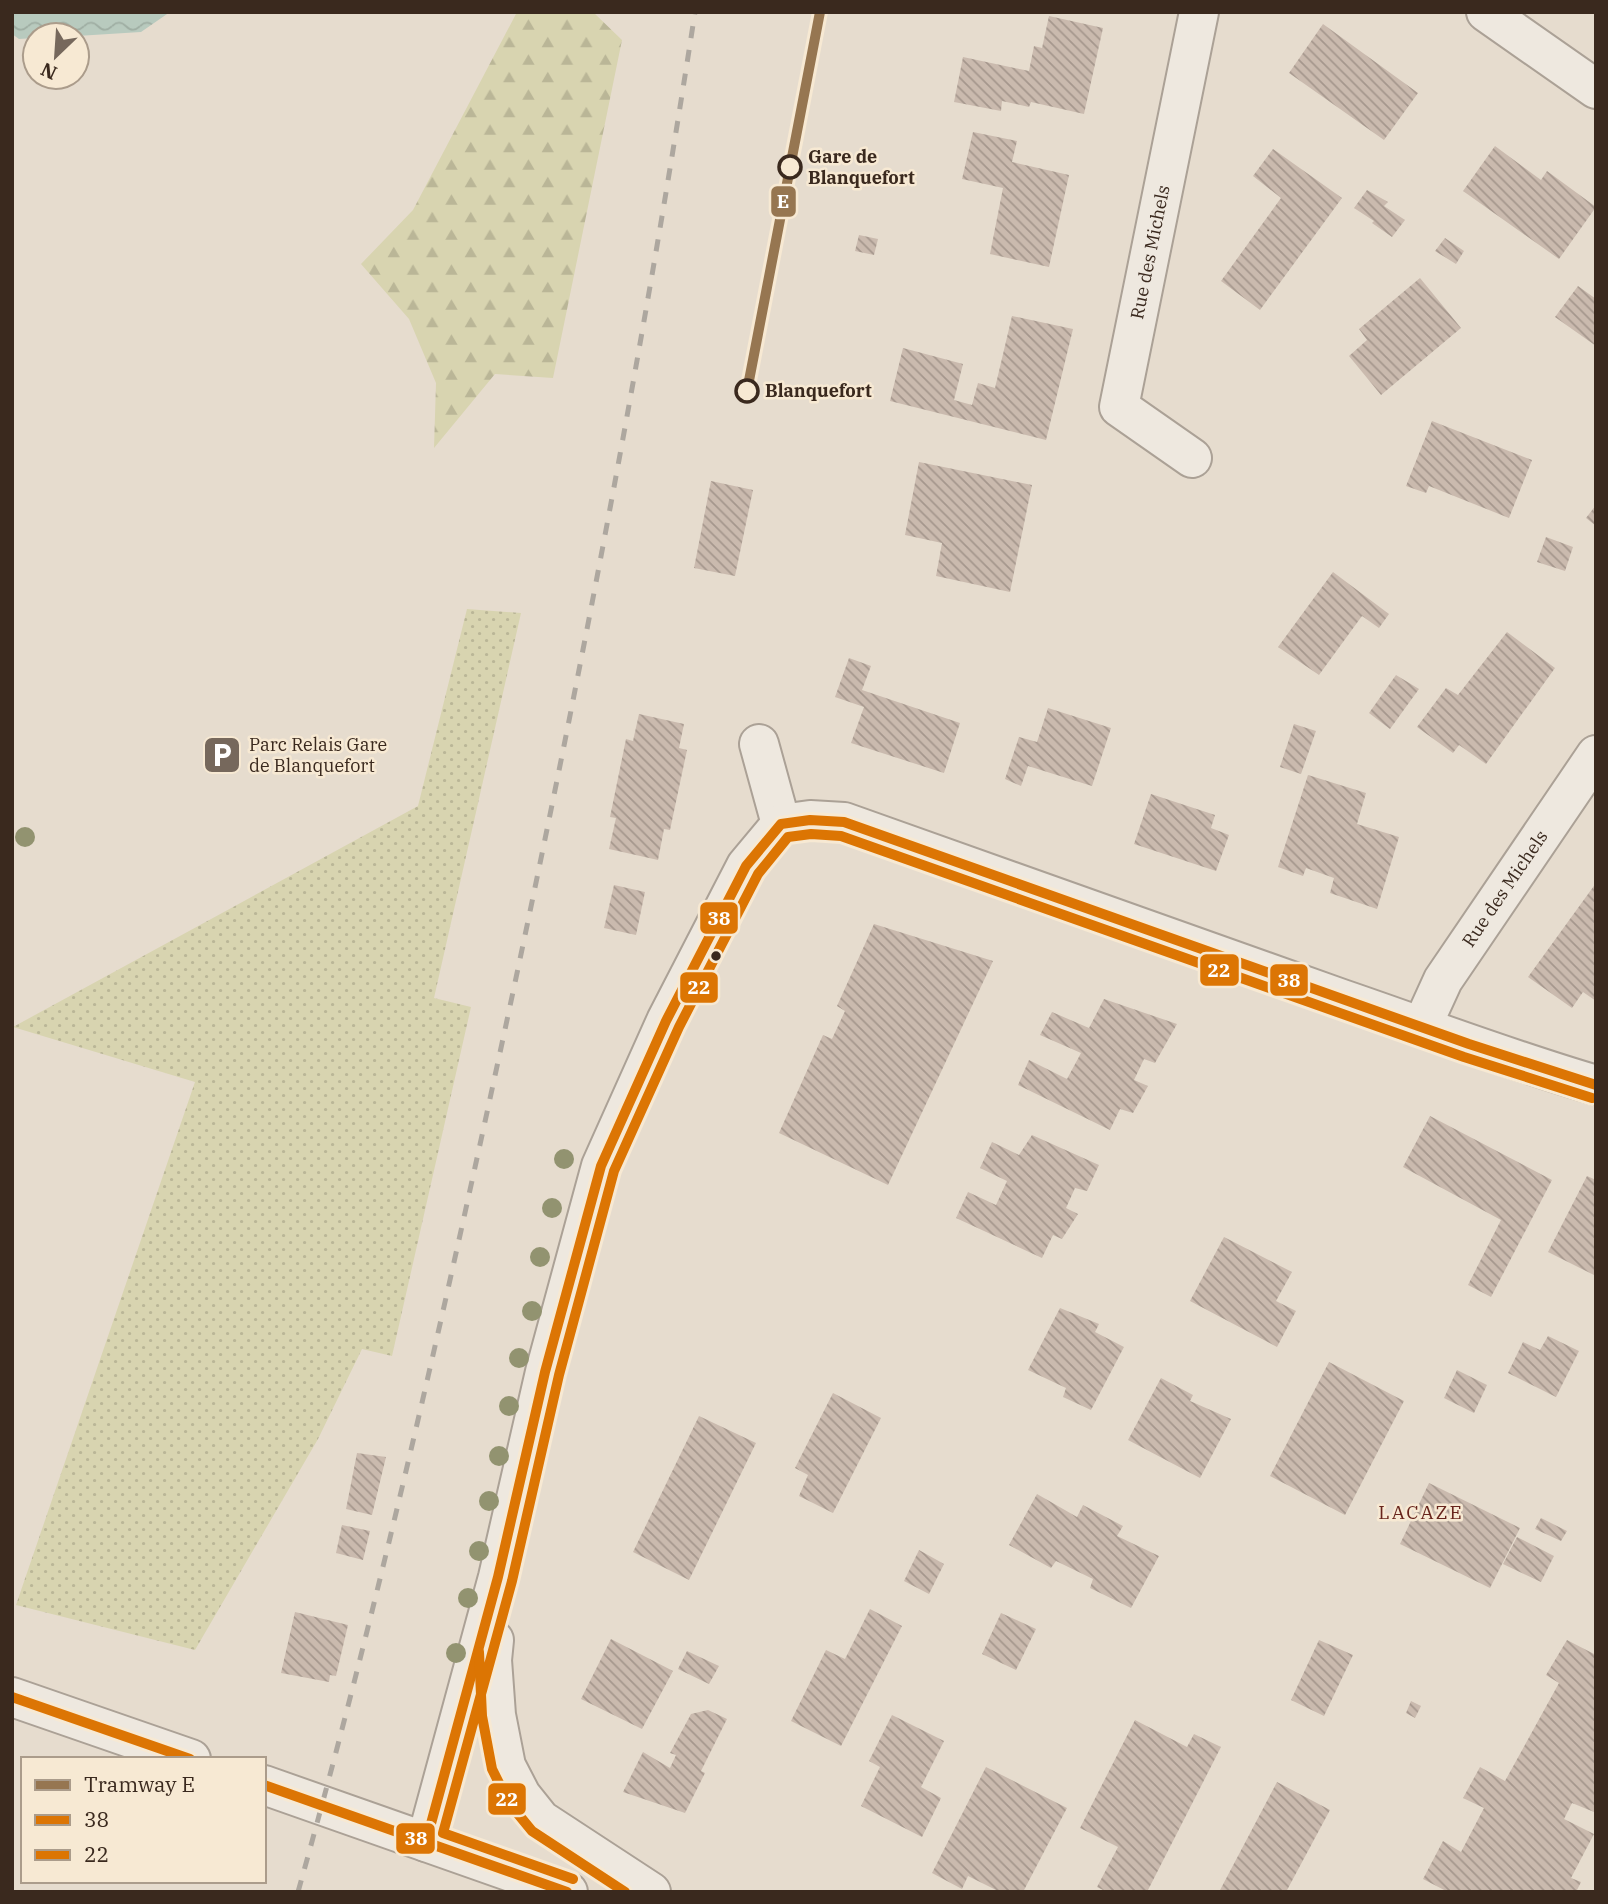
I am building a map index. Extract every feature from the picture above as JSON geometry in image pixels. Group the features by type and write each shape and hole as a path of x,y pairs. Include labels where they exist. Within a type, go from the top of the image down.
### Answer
{"street":[{"name":"Rue des Michels","path":"1192,457 1119,407 1199,12"},
{"path":"1486,12 1596,89"},
{"path":"759,744 781,824"},
{"name":"Rue des Michels","path":"1422,1026 1443,980 1596,755"},
{"path":"426,1842 498,1577 545,1372 601,1166 666,1021 746,866 781,824 810,820 844,822 1500,1056 1596,1085"},
{"path":"498,1577 492,1660 496,1715 506,1766 521,1794 541,1820 651,1892"},
{"path":"12,1697 185,1757"},
{"path":"266,1786 568,1892"}],"green space":[{"path":"517,12 593,12 622,40 553,378 495,374 434,448 436,383 409,319 361,264 413,210"},
{"path":"467,609 521,613 434,998 471,1007 392,1356 362,1349 318,1439 195,1650 16,1605 195,1082 13,1027 418,806"}],"water":[{"path":"12,12 170,12 141,32 91,35 91,21 21,21 21,39 12,34"}],"building":[{"path":"1049,16 1103,28 1084,114 1031,102 1029,107 1002,101 1001,111 954,102 963,57 1029,71 1034,46 1042,48"},
{"path":"1323,24 1418,93 1384,140 1289,73"},
{"path":"973,132 1017,141 1012,162 1069,175 1049,267 990,254 1003,188 962,179"},
{"path":"1495,146 1541,180 1547,171 1596,207 1559,259 1463,191"},
{"path":"1273,149 1342,198 1260,310 1221,281 1281,198 1253,176"},
{"path":"1367,190 1388,202 1384,206 1405,220 1392,237 1354,208"},
{"path":"859,235 878,239 874,255 855,251"},
{"path":"1445,238 1464,251 1456,264 1435,251"},
{"path":"1420,278 1461,328 1381,395 1349,356 1367,340 1359,329"},
{"path":"1578,286 1596,299 1596,346 1555,317"},
{"path":"1012,316 1073,329 1046,440 890,401 903,348 963,364 954,400 972,405 978,383 995,388"},
{"path":"1432,421 1532,460 1509,518 1429,486 1426,493 1406,486"},
{"path":"919,462 1032,485 1010,592 936,576 942,543 905,535"},
{"path":"711,481 753,490 735,576 694,568"},
{"path":"1596,505 1596,526 1586,518"},
{"path":"1546,537 1573,547 1565,571 1537,562"},
{"path":"1333,572 1389,614 1379,628 1362,616 1319,675 1278,647"},
{"path":"1507,632 1555,668 1486,764 1459,745 1453,753 1417,727 1446,688 1458,695"},
{"path":"849,658 871,666 862,690 960,723 944,773 851,743 864,707 835,697"},
{"path":"1396,675 1419,689 1390,729 1369,713"},
{"path":"1048,708 1111,728 1092,786 1028,766 1021,786 1005,779 1019,737 1037,742"},
{"path":"639,714 684,724 679,748 687,750 670,830 664,829 658,860 609,849 616,818 610,817 626,739 633,741"},
{"path":"1294,724 1316,731 1301,774 1280,767"},
{"path":"1308,775 1366,793 1357,824 1399,837 1377,909 1330,893 1334,878 1306,868 1303,876 1278,867"},
{"path":"1151,794 1215,815 1211,828 1229,835 1216,871 1134,844"},
{"path":"1596,883 1596,1001 1583,992 1572,1008 1528,977"},
{"path":"614,885 645,892 636,935 604,928"},
{"path":"874,924 993,961 888,1185 779,1133 823,1035 832,1039 845,1011 837,1006"},
{"path":"1104,999 1177,1024 1155,1063 1144,1059 1134,1080 1148,1086 1133,1113 1120,1109 1110,1130 1018,1085 1029,1060 1067,1079 1081,1053 1040,1035 1052,1012 1089,1028"},
{"path":"1430,1116 1552,1180 1491,1297 1468,1285 1501,1220 1403,1167"},
{"path":"1032,1135 1099,1165 1087,1191 1075,1188 1066,1208 1078,1214 1062,1239 1053,1235 1042,1258 956,1218 968,1192 996,1205 1007,1181 980,1168 992,1142 1019,1155"},
{"path":"1587,1176 1596,1180 1596,1276 1548,1252"},
{"path":"1224,1237 1292,1272 1276,1301 1296,1311 1277,1347 1190,1301"},
{"path":"1060,1308 1099,1324 1095,1332 1124,1347 1091,1410 1063,1397 1066,1388 1028,1370"},
{"path":"1548,1336 1579,1351 1556,1397 1508,1373 1523,1342 1540,1350"},
{"path":"1329,1362 1404,1401 1345,1515 1270,1476"},
{"path":"1457,1370 1487,1385 1474,1413 1444,1398"},
{"path":"1161,1378 1193,1395 1190,1401 1231,1419 1200,1478 1128,1440"},
{"path":"833,1393 881,1418 833,1513 799,1496 808,1475 795,1468"},
{"path":"699,1416 756,1443 689,1580 633,1552"},
{"path":"357,1453 386,1457 372,1515 346,1509"},
{"path":"1429,1483 1520,1528 1490,1588 1400,1544"},
{"path":"1037,1494 1077,1517 1083,1505 1123,1526 1117,1536 1159,1556 1131,1608 1090,1588 1093,1579 1056,1561 1051,1568 1009,1545"},
{"path":"1541,1518 1567,1531 1561,1541 1535,1529"},
{"path":"342,1525 370,1531 363,1560 336,1553"},
{"path":"1517,1537 1554,1556 1541,1582 1503,1564"},
{"path":"919,1550 944,1564 929,1594 904,1581"},
{"path":"870,1609 902,1626 841,1746 791,1721 826,1650 845,1659"},
{"path":"295,1612 348,1625 336,1676 330,1675 329,1682 281,1673"},
{"path":"1001,1613 1036,1629 1016,1670 982,1654"},
{"path":"611,1639 673,1671 642,1729 581,1699"},
{"path":"1319,1640 1353,1655 1324,1716 1291,1700"},
{"path":"1567,1640 1596,1655 1596,1809 1594,1812 1572,1803 1564,1819 1594,1834 1571,1878 1581,1882 1576,1892 1448,1892 1423,1879 1443,1841 1461,1852 1484,1808 1463,1798 1480,1767 1505,1781 1559,1683 1546,1675"},
{"path":"687,1651 719,1666 709,1684 678,1669"},
{"path":"1411,1701 1421,1706 1415,1718 1406,1713"},
{"path":"708,1710 727,1719 701,1771 705,1773 685,1813 623,1792 643,1752 670,1768 676,1755 670,1753 691,1714"},
{"path":"892,1715 944,1741 921,1787 941,1798 922,1837 861,1806 880,1767 869,1761"},
{"path":"1135,1720 1187,1747 1194,1734 1221,1747 1147,1892 1107,1892 1097,1887 1118,1847 1080,1828"},
{"path":"986,1767 1067,1808 1023,1892 1000,1892 968,1876 962,1889 932,1873"},
{"path":"1277,1782 1330,1810 1286,1892 1219,1892"}],"railway":[{"path":"298,1892 400,1494 520,960 601,555 695,12"}],"tram line":[{"name":"E","path":"747,391 820,12"}],"transit line":[{"name":"38","path":"426,1842 498,1577 545,1372 601,1166 666,1021 746,866 781,824 810,820 844,822 1469,1044 1596,1085"},
{"name":"22","path":"573,1879 443,1833 512,1581 559,1375 614,1171 679,1027 758,874 788,837 811,834 841,836 1464,1057 1592,1098"},
{"name":"22","path":"479,1652 482,1716 492,1769 509,1803 532,1831 625,1892"},
{"name":"38","path":"12,1697 184,1757"},
{"name":"38","path":"266,1786 567,1892"}],"place":[{"name":"Gare de Blanquefort","path":"790,167"},
{"name":"Blanquefort","path":"747,391"},
{"name":"Parc Relais Gare de Blanquefort","path":"222,755"}],"district":[{"name":"LACAZE","path":"1421,1512"}]}
